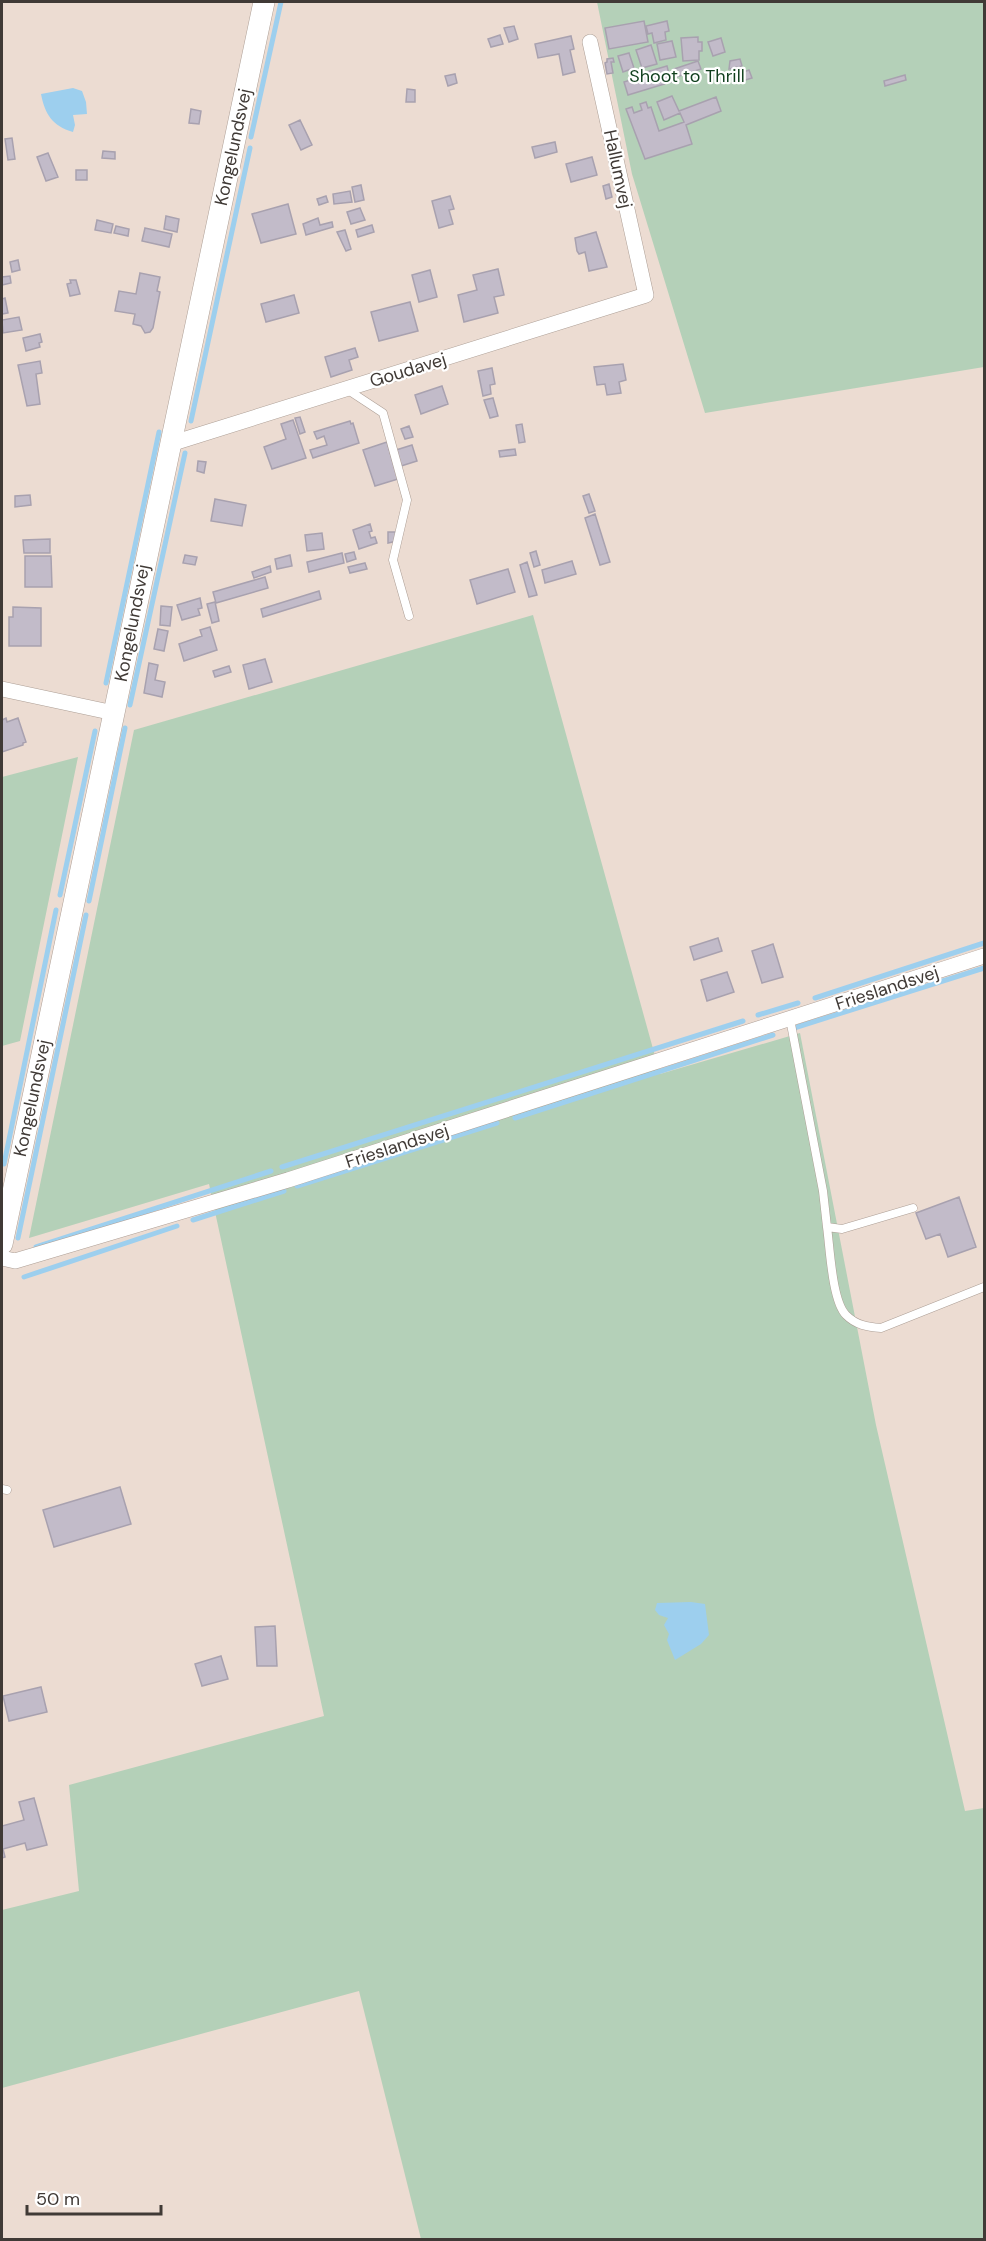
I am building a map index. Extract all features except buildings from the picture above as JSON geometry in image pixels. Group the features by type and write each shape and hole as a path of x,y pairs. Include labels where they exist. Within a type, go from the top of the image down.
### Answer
{"street":[{"name":"Kongelundsvej","path":"2,1244 264,2"},
{"name":"Hallumvej","path":"590,42 646,296"},
{"name":"Goudavej","path":"170,444 646,296"},
{"path":"2,689 114,713"},
{"name":"Frieslandsvej","path":"2,1258 15,1261 277,1184 984,956"}],"lane":[{"path":"347,389 383,413 407,500 393,560 409,616"},
{"path":"790,1019 823,1191 837,1297 845,1314 863,1326 881,1328 984,1287"},
{"path":"827,1227 842,1229 913,1208"}],"green space":[{"name":"Shoot to Thrill","path":"597,2 984,2 984,367 705,413 632,174"},
{"path":"533,615 660,1074 800,1033 876,1425 965,1811 984,1808 984,2239 421,2239 359,1991 2,2088 2,1910 79,1891 69,1785 324,1716 209,1184 29,1238 134,730"},
{"path":"78,757 20,1041 2,1046 2,777"}],"water":[{"path":"73,88 82,91 87,114 73,115 75,125 73,132 55,123 47,113 41,94"},
{"path":"657,1603 705,1604 709,1635 701,1644 675,1660 667,1640 669,1634 664,1625 668,1618 659,1615 655,1610"}],"waterway":[{"path":"251,137 281,2"},
{"path":"191,421 250,148"},
{"path":"106,683 159,432"},
{"path":"130,705 185,453"},
{"path":"89,901 125,728"},
{"path":"60,895 95,731"},
{"path":"4,1164 56,910"},
{"path":"18,1238 86,915"},
{"path":"815,998 984,943"},
{"path":"794,1028 984,968"},
{"path":"758,1015 798,1003"},
{"path":"282,1167 743,1021"},
{"path":"515,1118 773,1035"},
{"path":"297,1186 497,1123"},
{"path":"36,1247 271,1171"},
{"path":"193,1220 284,1191"},
{"path":"24,1277 177,1226"}]}
